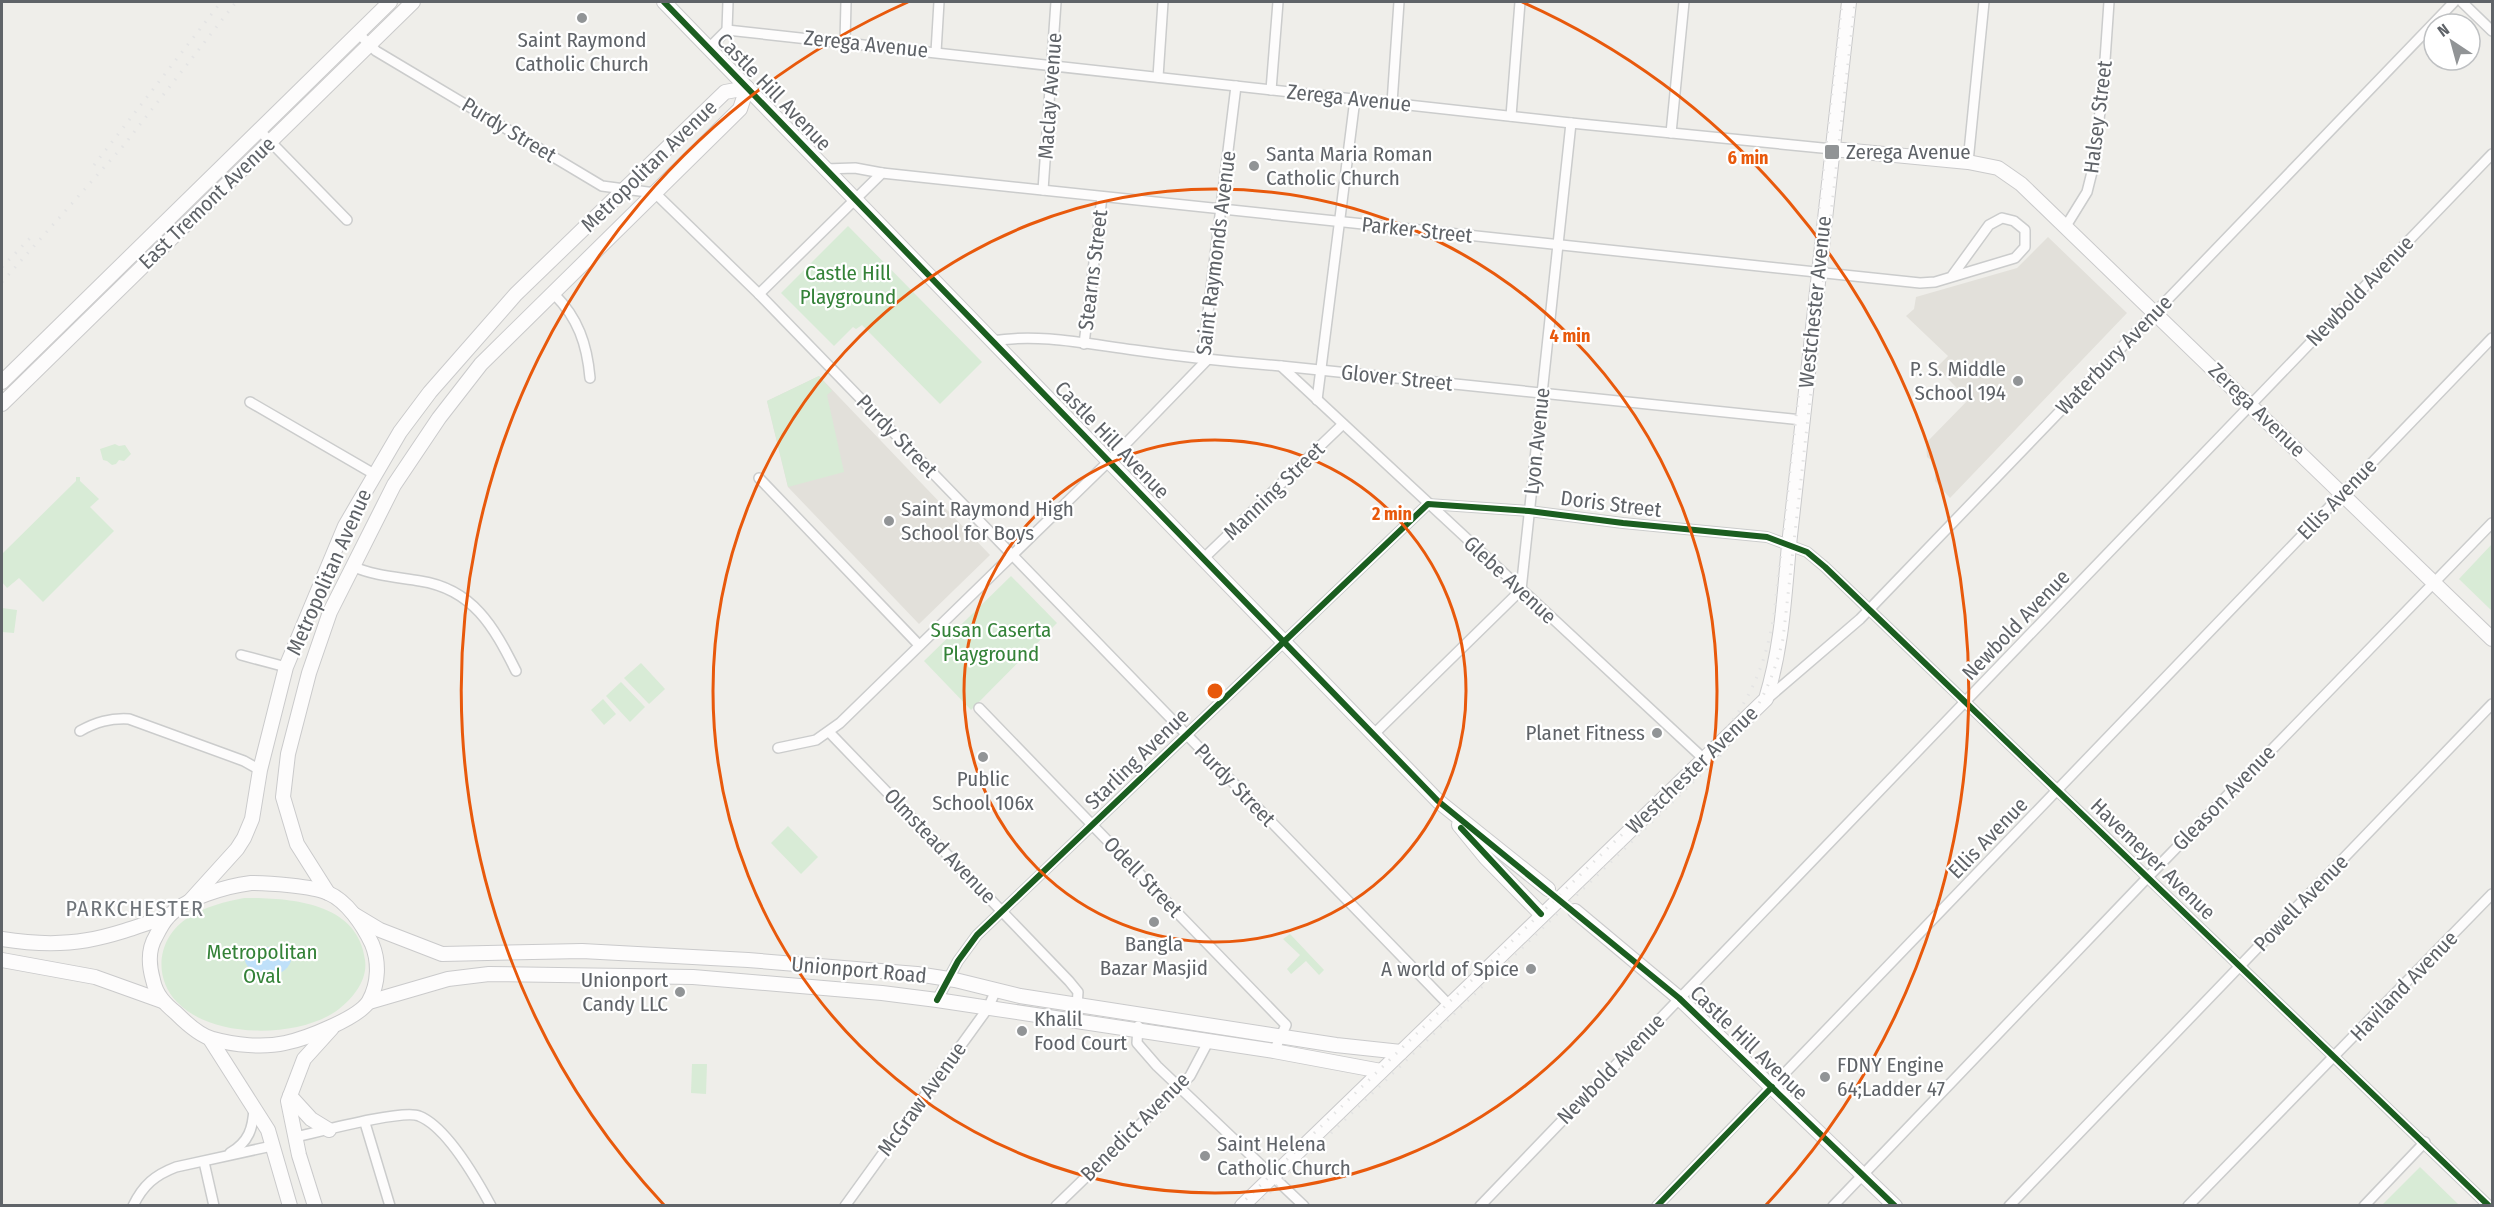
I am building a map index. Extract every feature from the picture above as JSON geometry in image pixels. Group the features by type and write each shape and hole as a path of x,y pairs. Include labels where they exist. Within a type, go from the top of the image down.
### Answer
{"street":[{"name":"East Tremont Avenue","path":"2,382 390,2"},
{"name":"East Tremont Avenue","path":"2,404 413,2"},
{"name":"Castle Hill Avenue","path":"664,2 1438,801 1548,889"},
{"path":"709,48 727,30 728,2"},
{"path":"845,42 846,2"},
{"path":"936,52 939,2"},
{"name":"Maclay Avenue","path":"1043,190 1056,2"},
{"path":"1158,77 1163,2"},
{"path":"1271,90 1278,2"},
{"path":"1392,104 1399,2"},
{"path":"1512,116 1520,2"},
{"path":"1671,133 1684,2"},
{"name":"Westchester Avenue","path":"1242,1206 1541,914 1766,699 1777,661 1783,621 1802,420 1849,2"},
{"path":"1968,162 1984,2"},
{"name":"Halsey Street","path":"2066,226 2087,192 2092,172 2103,89 2109,2"},
{"name":"Waterbury Avenue","path":"1766,699 1860,619 2454,2"},
{"path":"2462,2 2493,31"},
{"name":"Zerega Avenue","path":"727,30 1392,104 1968,162 1998,168 2021,184 2066,226 2493,639"},
{"name":"Purdy Street","path":"358,33 376,51 602,186 655,193 759,294 1449,1005"},
{"name":"Saint Raymonds Avenue","path":"829,732 1109,461 1207,360 1204,345 1236,86"},
{"name":"Metropolitan Avenue","path":"189,903 244,838 256,801 260,770 286,667 345,526 374,474 418,408 516,294 725,92 747,88 740,109 478,367 439,418 394,485 329,615 309,673 290,747 283,797 297,844 328,893"},
{"path":"1317,400 1355,99"},
{"name":"Lyon Avenue","path":"1521,590 1571,123"},
{"path":"259,130 347,220"},
{"name":"Newbold Avenue","path":"1480,1206 2493,154"},
{"name":"Parker Street","path":"825,168 855,168 882,173 1102,197 1920,283 1952,276 2015,258 2025,248 2025,230 2014,221 2002,218 1989,225 1952,276"},
{"path":"759,294 882,173"},
{"name":"Stearns Street","path":"1084,344 1102,197"},
{"path":"167,221 177,232"},
{"path":"554,294 576,321 585,343 590,378"},
{"path":"54,331 65,342"},
{"name":"Glover Street","path":"992,341 1016,337 1207,360 1802,420"},
{"name":"Ellis Avenue","path":"1657,1206 2493,338"},
{"path":"463,353 478,367"},
{"name":"Glebe Avenue","path":"1281,366 1704,759"},
{"path":"250,402 374,474"},
{"name":"Manning Street","path":"1204,558 1343,424"},
{"path":"759,478 919,645"},
{"name":"Doris Street","path":"1428,504 1529,511 1767,537 1789,545"},
{"name":"Starling Avenue","path":"938,1000 961,956 977,935 1428,504"},
{"name":"Gleason Avenue","path":"1833,1206 2148,877 2493,523"},
{"name":"Havemeyer Avenue","path":"1789,545 1807,552 1869,608 2489,1206"},
{"path":"352,566 369,573 437,585 466,599 490,624 516,672"},
{"path":"1374,734 1521,590"},
{"path":"310,608 329,615"},
{"path":"241,655 286,667"},
{"name":"Powell Avenue","path":"2009,1206 2493,704"},
{"name":"Odell Street","path":"979,708 1286,1025 1279,1036"},
{"path":"80,731 94,723 110,719 129,719 244,761 260,770"},
{"path":"778,748 816,740 829,732"},
{"name":"Olmstead Avenue","path":"829,732 1074,986 1078,992 1078,1004"},
{"path":"1438,801 1486,858 1541,914"},
{"path":"2,939 55,944 88,942 168,916 189,903 230,886 251,883 283,884 328,893 355,915 366,930 378,961 374,988 369,1002 334,1027 304,1059 288,1101 315,1206"},
{"name":"Haviland Avenue","path":"2187,1206 2493,894"},
{"name":"Castle Hill Avenue","path":"1575,911 1679,998 1895,1206"},
{"name":"Unionport Road","path":"355,915 380,930 442,954 582,951 786,963 917,974 1078,1004 1336,1045 1401,1052"},
{"path":"168,916 153,940 150,954 153,984 162,1001 184,1022 210,1039 254,1107 268,1130 290,1206"},
{"path":"641,976 642,954"},
{"path":"2,960 95,977 162,1001"},
{"name":"Unionport Road","path":"369,1002 448,979 489,974 705,978 938,1000 1274,1051 1381,1071"},
{"name":"McGraw Avenue","path":"845,1206 988,1008 996,990"},
{"path":"1076,1021 1078,1004"},
{"path":"1142,1014 1137,1031 1137,1043 1304,1206"},
{"path":"210,1039 252,1045 276,1044 334,1027"},
{"path":"1274,1051 1279,1036"},
{"name":"Benedict Avenue","path":"1056,1206 1190,1076 1208,1042"},
{"path":"290,1096 311,1119 329,1130"},
{"path":"225,1156 242,1145 249,1135 254,1125 254,1107"},
{"path":"296,1137 402,1114 421,1117 435,1128 459,1155 491,1206"},
{"path":"365,1123 390,1206"},
{"path":"2364,1206 2425,1142"},
{"path":"133,1206 143,1189 162,1173 272,1146"},
{"path":"204,1162 214,1206"}],"shaded area":[{"path":"2048,237 2127,313 1950,498 1935,481 1935,463 1927,457 1926,443 1968,400 1937,367 1948,356 1906,316 1914,309 1916,297 2017,268"},
{"name":"Saint Raymond High School for Boys","path":"819,376 990,555 919,624 788,487 767,401"}],"green space":[{"name":"Castle Hill Playground","path":"848,226 982,362 940,404 862,325 856,329 853,327 834,346 781,293"},
{"path":"819,376 832,391 827,395 844,472 788,487 767,401"},
{"path":"115,444 125,445 131,454 124,461 119,460 112,465 103,460 100,449"},
{"path":"76,477 80,477 80,481 99,499 90,507 114,531 43,602 19,578 7,588 2,582 2,554 76,481"},
{"path":"2492,544 2492,611 2459,579"},
{"name":"Susan Caserta Playground","path":"1011,576 1057,623 971,710 924,661"},
{"path":"2,608 17,610 14,633 2,632"},
{"path":"641,663 665,689 649,704 624,678"},
{"path":"621,682 645,707 630,722 606,696"},
{"path":"603,699 616,714 604,725 591,710"},
{"path":"788,826 818,857 801,874 771,843"},
{"name":"Metropolitan Oval","path":"244,898 301,902 336,915 350,926 360,941 365,967 362,981 349,1000 322,1019 302,1026 256,1031 211,1023 192,1014 177,1002 169,992 162,969 165,945 171,935 179,925 195,913"},
{"path":"1290,934 1324,970 1319,975 1306,961 1291,974 1287,969 1300,955 1283,939"},
{"path":"692,1064 707,1064 706,1094 691,1093"},
{"path":"2420,1167 2459,1205 2382,1205"}],"water":[{"path":"269,947 285,952 291,961 288,967 275,974 254,972 248,967 246,957 254,950"}],"railway":[{"path":"94,165 221,2"},
{"path":"2,282 124,145 236,2"},
{"path":"1239,1206 1709,750 1734,719 1752,688 1765,654 1774,615 1842,2"},
{"path":"1256,1206 1717,759 1740,732 1759,704 1773,673 1783,639 1855,2"},
{"path":"2,267 35,233"}],"cycle path":[{"path":"664,2 1438,801 1679,998 1895,1206"},
{"path":"937,1000 958,961 977,935 1428,504 1529,511 1767,537 1807,552 1825,567 2489,1206"},
{"path":"1461,828 1541,914"},
{"path":"1657,1206 1772,1087"}],"place":[{"name":"Saint Raymond Catholic Church","path":"582,18"},
{"name":"Zerega Avenue","path":"1832,152"},
{"name":"Santa Maria Roman Catholic Church","path":"1254,166"},
{"name":"P. S. Middle School 194","path":"2018,381"},
{"name":"Saint Raymond High School for Boys","path":"889,521"},
{"name":"Planet Fitness","path":"1657,733"},
{"name":"Public School 106x","path":"983,757"},
{"name":"Bangla Bazar Masjid","path":"1154,922"},
{"name":"A world of Spice","path":"1531,969"},
{"name":"Unionport Candy LLC","path":"680,992"},
{"name":"Khalil Food Court","path":"1022,1031"},
{"name":"FDNY Engine 64;Ladder 47","path":"1825,1077"},
{"name":"Saint Helena Catholic Church","path":"1205,1156"}],"district":[{"name":"PARKCHESTER","path":"135,908"}]}
